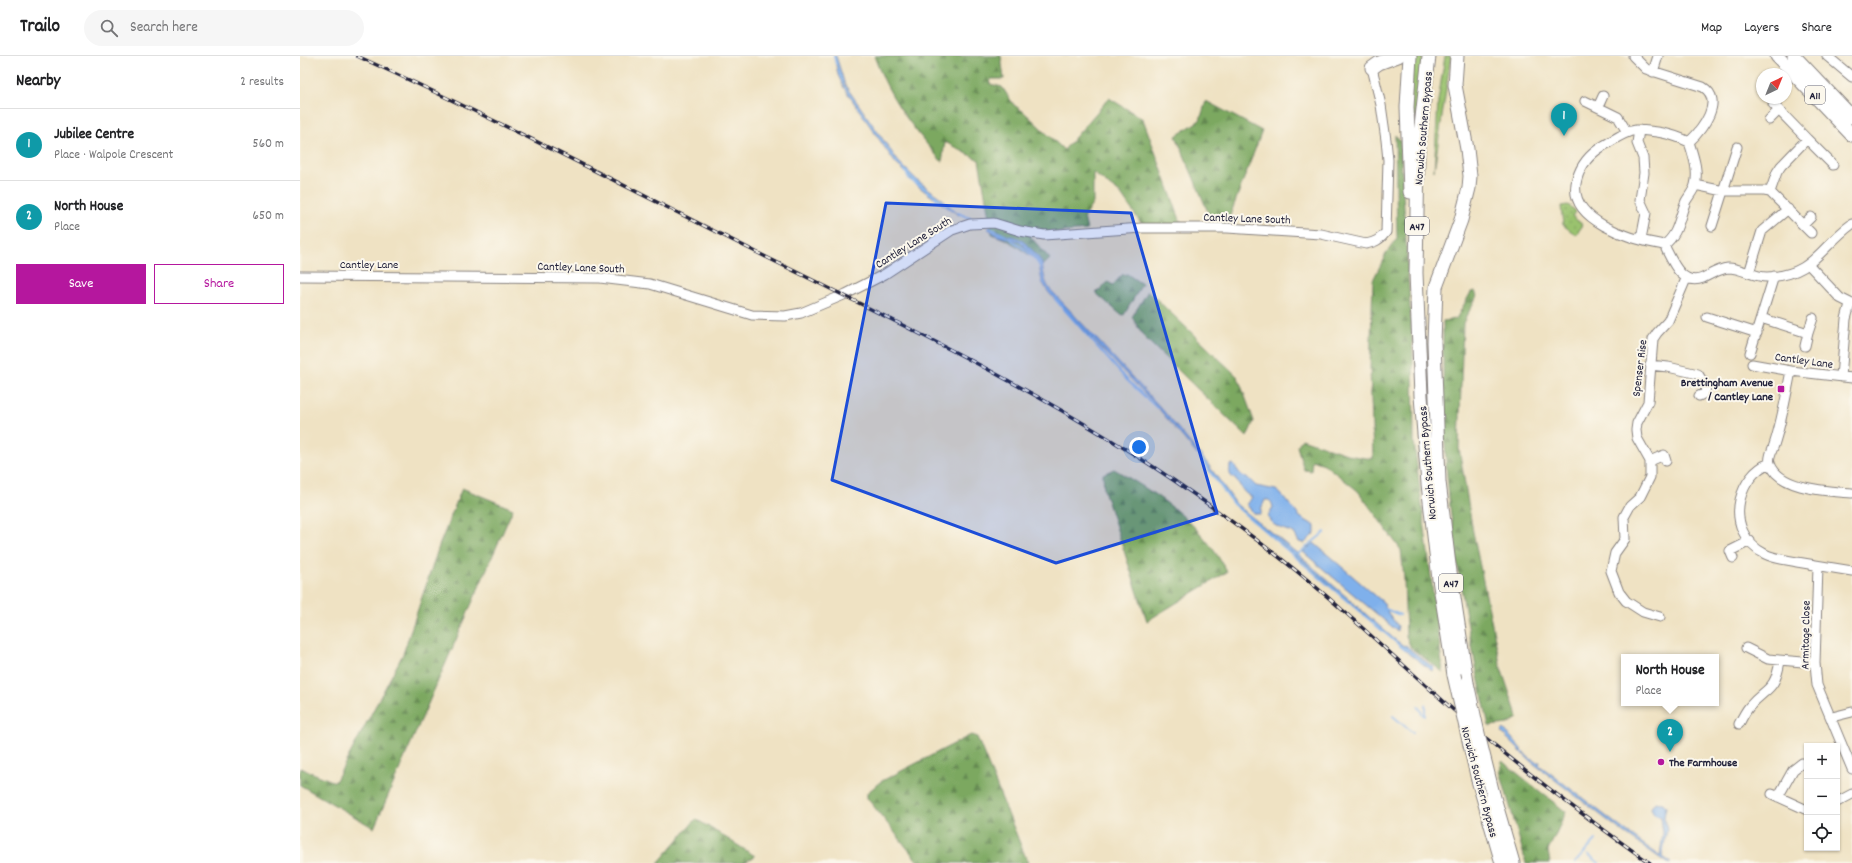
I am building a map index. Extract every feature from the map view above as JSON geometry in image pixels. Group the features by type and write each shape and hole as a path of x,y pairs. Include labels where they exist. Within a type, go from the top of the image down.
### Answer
{"highway":[{"path":"1371,62 1379,63 1398,56"},
{"name":"A47","path":"1410,56 1407,107 1408,160 1421,396"},
{"name":"Norwich Southern Bypass","path":"1429,56 1418,153 1416,273 1421,396 1429,492 1439,579 1454,675 1478,780 1502,863"},
{"name":"A47","path":"1456,56 1455,85 1467,149 1469,182 1462,216 1436,286 1434,342 1439,482 1449,565 1468,683 1493,794 1513,863"},
{"name":"A11","path":"1777,56 1852,134"},
{"name":"A11","path":"1794,56 1852,117"}],"street":[{"path":"1633,56 1646,69 1703,87 1711,94 1712,103 1706,123 1700,132 1689,142"},
{"path":"1654,72 1658,56"},
{"path":"1827,56 1852,77"},
{"name":"Cantley Lane South","path":"438,276 594,277 628,280 650,284 752,315 785,316 801,313 846,294 885,274 952,230 970,224 994,223 1020,231 1044,235 1142,228 1227,228 1321,234 1366,244 1377,241 1386,232 1387,222 1388,160 1382,110 1371,62"},
{"path":"1598,107 1603,96"},
{"path":"1585,101 1618,116 1627,132"},
{"path":"1769,120 1776,107 1807,139 1827,163"},
{"path":"1639,130 1638,143 1643,158 1644,173 1640,200 1646,213 1641,239"},
{"path":"1689,142 1654,130 1627,132 1596,150 1586,159 1579,173 1574,189 1578,200 1594,220 1611,230 1664,245 1680,274 1686,279 1693,280 1701,279 1728,268 1737,269 1760,276 1774,276 1799,271 1809,265 1851,224"},
{"path":"1770,192 1777,172 1781,166 1807,139"},
{"path":"1664,245 1673,237 1677,230 1687,200 1695,185 1694,158 1689,142"},
{"path":"1712,226 1737,147"},
{"path":"1695,185 1724,191 1764,190 1770,192 1812,233"},
{"path":"1749,273 1762,231 1788,209"},
{"path":"1803,225 1811,217"},
{"path":"1809,265 1840,298 1851,304 1846,319 1840,377"},
{"name":"Cantley Lane","path":"300,276 438,276"},
{"path":"1750,353 1774,276"},
{"name":"Spenser Rise","path":"1650,461 1637,438 1636,430 1637,423 1648,402 1653,339 1656,333 1668,321 1686,279"},
{"path":"1707,317 1757,333"},
{"path":"1761,318 1808,333"},
{"path":"1805,346 1813,318"},
{"name":"Cantley Lane","path":"1752,364 1791,371 1852,378"},
{"path":"1650,365 1698,374 1706,387 1705,392 1699,396"},
{"path":"1791,371 1780,425 1770,455 1770,463 1780,476 1802,487 1852,493"},
{"path":"1660,617 1643,612 1626,601 1619,592 1611,571 1611,562 1615,553 1625,539 1624,517 1630,506 1640,497 1650,476 1650,461 1664,456"},
{"path":"1770,463 1762,467 1747,482 1740,500 1738,521 1750,541 1764,554 1780,559 1852,571"},
{"path":"1730,551 1750,541"},
{"name":"Armitage Close","path":"1818,566 1815,663 1817,684 1821,696 1832,717 1852,769"},
{"path":"1752,648 1768,659 1815,663"},
{"path":"1739,718 1773,685 1777,678 1780,661"},
{"path":"1832,717 1852,712"},
{"path":"1798,762 1775,795 1804,809"},
{"path":"1840,800 1852,794"}],"highlighted area":[{"path":"886,203 1131,213 1217,513 1056,563 832,480"}],"green space":[{"path":"874,56 1001,56 1004,79 991,79 990,84 1002,87 1014,105 1024,112 1064,150 1109,98 1143,119 1182,225 1143,226 1120,193 1093,173 1093,203 1084,217 1087,230 1029,235 1050,259 1044,265 1007,240 992,234 979,160 945,142 942,162 921,137 895,100 880,72"},
{"path":"1413,56 1423,56 1417,100 1415,161 1410,106"},
{"path":"1445,56 1451,56 1434,171 1438,101"},
{"path":"1206,101 1262,131 1226,226 1213,224 1176,136 1200,120"},
{"path":"1395,135 1400,141 1413,356 1414,442 1443,672 1411,648 1406,636 1404,579 1401,550 1358,491 1324,464 1312,460 1311,471 1304,470 1297,446 1302,439 1353,456 1373,459 1370,368 1373,280 1386,254 1397,238"},
{"path":"1568,205 1576,211 1572,216 1583,225 1576,235 1563,225 1561,206"},
{"path":"1127,274 1142,284 1124,315 1120,314 1096,293 1108,282 1113,285 1122,275"},
{"path":"1148,291 1238,377 1254,421 1247,437 1144,337 1132,317"},
{"path":"1475,291 1477,296 1463,323 1459,448 1473,532 1501,668 1518,718 1508,724 1489,726 1475,664 1458,570 1447,476 1444,418 1443,321 1456,319 1471,292"},
{"path":"1114,469 1148,490 1178,512 1205,539 1227,572 1147,621 1104,490 1103,474"},
{"path":"462,488 513,509 374,828 300,785 300,768 335,782 403,654 439,546"},
{"path":"971,735 977,737 1028,863 919,863 867,798 867,793 880,782"},
{"path":"1502,761 1566,812 1548,851 1550,863 1526,863 1500,771"},
{"path":"696,819 755,856 744,863 658,863"}],"water":[{"path":"834,56 836,56 845,85 898,161 917,180 945,201 959,215 918,186 896,164 844,88 838,75"},
{"path":"990,227 999,233 1018,238 1033,251 1041,261 1045,279 1049,288 1161,408 1207,463 1237,505 1298,554 1394,639 1404,646 1406,645 1434,668 1432,671 1402,648 1306,564 1234,505 1205,464 1153,402 1049,293 1042,282 1039,265 1034,257 1019,241 998,236 987,228"},
{"path":"1233,464 1242,476 1247,477 1256,486 1276,490 1282,495 1300,517 1315,526 1315,533 1305,543 1299,542 1294,533 1275,525 1271,522 1268,516 1273,508 1272,503 1269,500 1265,500 1261,509 1261,514 1254,514 1247,505 1252,497 1244,492 1237,481 1230,475 1230,465"},
{"path":"1314,543 1384,603 1388,613 1398,626 1397,631 1303,552"},
{"path":"1504,729 1528,757 1536,762 1540,762 1539,765 1660,856 1663,833 1661,817 1654,814 1651,808 1655,802 1663,803 1666,807 1664,817 1667,829 1662,857 1671,863 1667,863 1624,833 1529,760 1501,732"}],"waterway":[{"path":"834,56 836,64"},
{"path":"905,171 910,180 920,186"},
{"path":"958,213 974,220"},
{"path":"989,228 1018,244 1032,256 1040,267"},
{"path":"1055,299 1127,380 1157,408"},
{"path":"1198,455 1233,504 1405,650"},
{"path":"1298,554 1325,532"},
{"path":"1383,608 1400,615"},
{"path":"1425,705 1425,716"},
{"path":"1418,706 1423,715"},
{"path":"1393,716 1413,733"},
{"path":"1575,863 1596,840"},
{"path":"1589,855 1599,863"}],"railway":[{"path":"357,56 508,127 926,337 1036,396 1143,460 1195,495 1292,568 1323,593 1498,748 1598,826 1650,863"}],"place":[{"name":"Jubilee Centre","path":"1564,136"},
{"name":"Brettingham Avenue / Cantley Lane","path":"1781,389"},
{"name":"North House","path":"1670,752"},
{"name":"The Farmhouse","path":"1661,762"}]}
